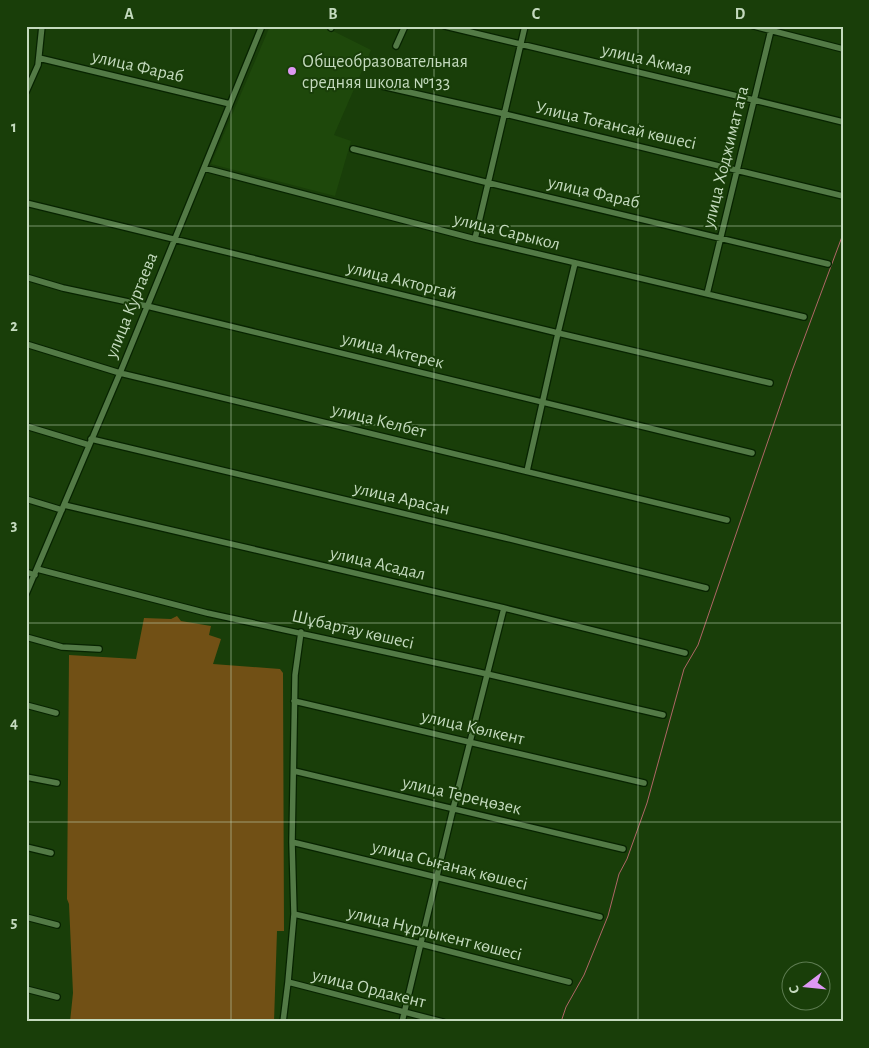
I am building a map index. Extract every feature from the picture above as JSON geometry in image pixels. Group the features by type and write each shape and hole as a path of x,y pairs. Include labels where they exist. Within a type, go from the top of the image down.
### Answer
{"street":[{"path":"26,92 38,65 42,26"},
{"name":"улица Куртаева","path":"26,594 175,240 262,26"},
{"path":"396,46 405,26"},
{"name":"улица Акмая","path":"445,26 843,122"},
{"path":"475,239 525,26"},
{"path":"754,26 771,28 843,49"},
{"name":"улица Ходжимат ата","path":"707,294 771,28"},
{"name":"улица Фараб","path":"39,58 230,104"},
{"path":"26,74 34,77"},
{"name":"Улица Тоғансай көшесі","path":"382,86 843,196"},
{"name":"улица Фараб","path":"353,149 828,264"},
{"name":"улица Сарыкол","path":"204,168 475,239 804,318"},
{"name":"улица Акторгай","path":"26,203 770,383"},
{"path":"528,471 575,263"},
{"name":"улица Актерек","path":"26,277 62,288 147,306 752,453"},
{"name":"улица Келбет","path":"26,344 120,372 727,520"},
{"name":"улица Арасан","path":"26,426 497,535 706,588"},
{"name":"улица Асадал","path":"26,499 504,608 685,653"},
{"name":"Шұбартау көшесі","path":"26,572 36,572 207,613 301,632 664,715"},
{"path":"402,1022 504,608"},
{"path":"283,1022 294,914 292,842 294,701 295,675 301,632"},
{"path":"26,637 62,647 99,649"},
{"name":"улица Көлкент","path":"294,701 644,783"},
{"path":"26,705 56,713"},
{"name":"улица Тереңөзек","path":"294,771 623,848"},
{"path":"26,776 57,783"},
{"name":"улица Сығанақ көшесі","path":"292,842 600,917"},
{"path":"26,846 51,853"},
{"name":"улица Нұрлыкент көшесі","path":"294,914 569,982"},
{"path":"26,917 57,925"},
{"name":"улица Ордакент","path":"288,982 443,1022"},
{"path":"26,989 57,997"}],"shaded area":[{"path":"270,26 323,26 371,50 334,135 351,141 335,196 211,164"},
{"path":"177,616 181,621 211,626 209,635 221,639 213,664 280,669 283,673 284,931 277,931 274,1022 70,1022 73,993 69,904 67,899 69,655 136,659 144,618 171,619"}],"waterway":[{"path":"561,1022 566,1007 584,975 608,916 619,874 627,859 647,803 684,669 698,645 792,371 843,234"}],"place":[{"name":"Общеобразовательная средняя школа №133","path":"292,71"}]}
